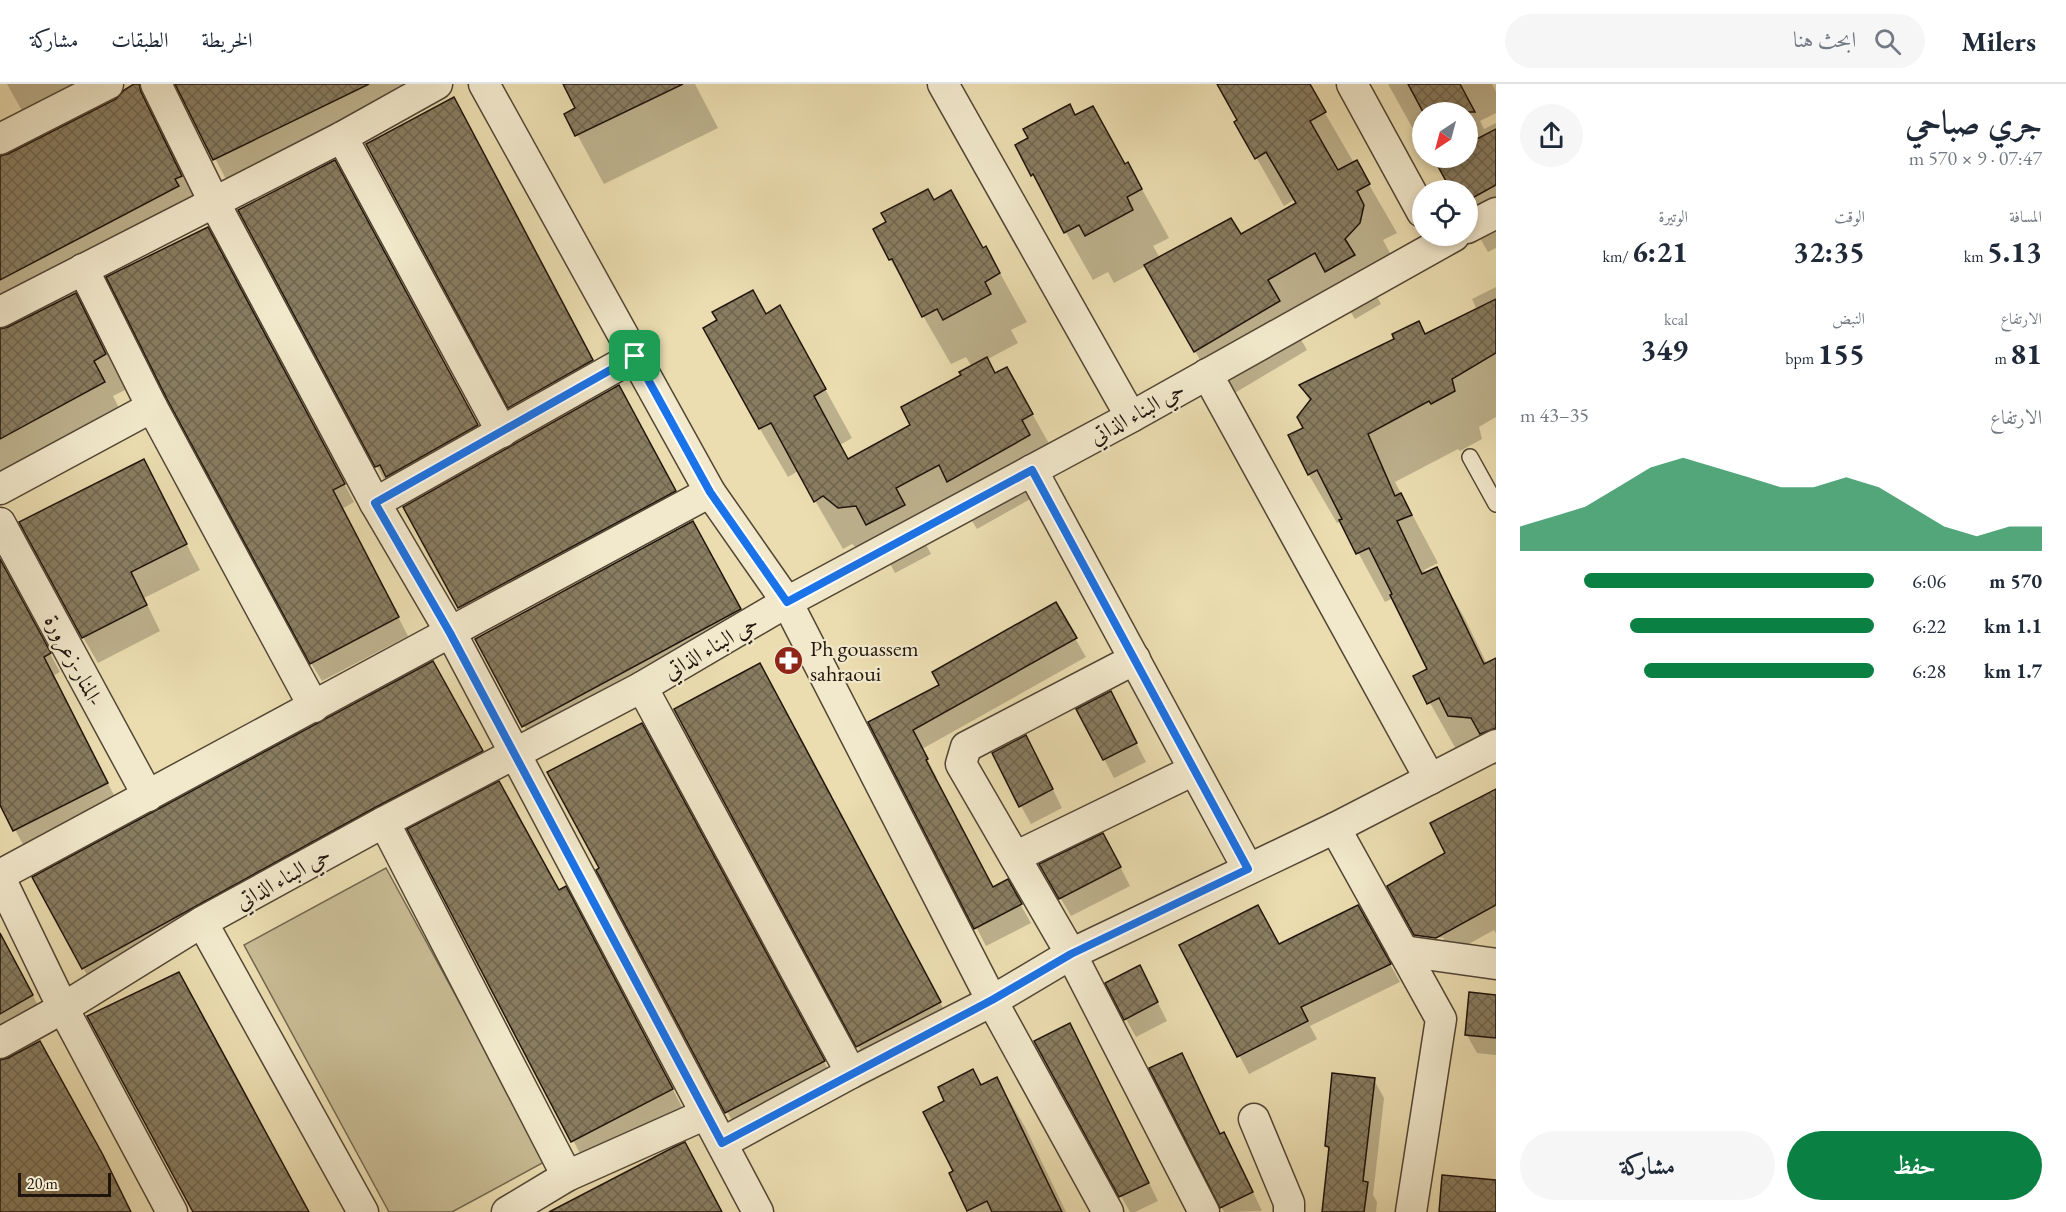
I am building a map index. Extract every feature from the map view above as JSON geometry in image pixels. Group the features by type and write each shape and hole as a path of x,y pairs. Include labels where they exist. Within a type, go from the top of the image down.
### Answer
{"street":[{"path":"2,132 108,84"},
{"path":"156,84 214,202 375,503 450,633 758,1212"},
{"path":"0,312 342,137 437,84"},
{"path":"484,84 710,492 787,602 992,1000 1108,1212"},
{"path":"943,84 1131,417"},
{"path":"1352,84 1412,194"},
{"path":"342,137 502,432"},
{"path":"1478,222 1496,213"},
{"name":"حي البناء الذاتي","path":"0,1043 63,1008 202,922 384,822 642,687 787,602 1131,417 1428,246"},
{"path":"83,269 153,407 314,707"},
{"path":"375,503 635,356"},
{"path":"1207,374 1430,779"},
{"path":"0,489 153,407"},
{"path":"1032,470 1248,869"},
{"path":"172,1212 63,1008 0,877 710,492"},
{"name":"المنار-زعرورة-","path":"0,524 148,796"},
{"path":"1135,659 966,747 961,764 1071,954 1193,1209"},
{"path":"642,687 851,1073"},
{"path":"722,1143 992,1000 1071,954 1335,828 1496,745"},
{"path":"1015,857 1194,770"},
{"path":"384,822 567,1176"},
{"path":"1335,828 1441,1019 1411,1212"},
{"path":"202,922 363,1212"},
{"path":"1403,951 1496,964"},
{"path":"507,1212 567,1176 705,1114"},
{"path":"1254,1119 1289,1203 1288,1212"}],"lane":[{"path":"1470,458 1496,504"}],"shaded area":[{"path":"386,868 546,1161 452,1212 389,1212 244,945"}],"building":[{"path":"134,84 139,84 182,176 175,179 179,186 0,280 0,156 116,99"},
{"path":"175,84 369,84 213,160"},
{"path":"563,84 683,84 575,136 564,114 575,108"},
{"path":"1217,84 1310,84 1326,112 1310,121 1338,170 1357,160 1370,184 1357,191 1364,205 1360,223 1345,239 1355,255 1325,272 1315,253 1268,280 1280,301 1194,352 1144,265 1231,218 1241,234 1296,203 1266,152 1255,159 1234,122 1237,120"},
{"path":"1408,84 1460,84 1470,102 1418,102"},
{"path":"454,97 593,360 508,408 366,144"},
{"path":"1070,104 1075,115 1093,106 1125,164 1128,162 1142,189 1127,197 1133,210 1085,236 1079,225 1064,233 1015,145 1028,138 1023,129"},
{"path":"1496,129 1496,185 1478,195 1478,180 1445,180 1439,168 1478,168 1478,138"},
{"path":"335,160 478,425 386,477 380,465 375,467 238,210"},
{"path":"928,189 934,200 951,190 983,248 986,246 1000,273 985,282 991,294 943,320 937,309 922,317 892,259 889,260 873,229 886,222 881,213"},
{"path":"208,227 345,484 333,490 399,617 310,664 167,399 106,277"},
{"path":"753,290 766,314 780,305 826,389 814,396 848,459 910,425 901,407 961,375 959,372 987,357 995,373 1007,367 1033,414 1022,420 1030,435 947,482 939,465 896,488 905,505 866,525 856,506 838,508 823,496 814,502 771,423 759,429 703,328 717,320 712,312"},
{"path":"76,293 106,354 94,361 105,382 0,439 0,329"},
{"path":"1496,299 1496,353 1452,379 1455,391 1431,404 1429,401 1368,434 1395,496 1401,493 1412,515 1397,521 1422,574 1437,567 1484,664 1496,658 1496,728 1480,734 1471,718 1448,716 1439,698 1427,704 1413,676 1427,669 1369,548 1356,554 1339,520 1342,519 1317,470 1308,475 1288,435 1303,428 1297,417 1311,399 1299,385 1394,339 1392,334 1419,321 1425,334"},
{"path":"619,385 676,491 458,608 403,507"},
{"path":"144,459 187,544 131,572 147,605 82,638 19,522"},
{"path":"693,521 741,609 522,727 475,639"},
{"path":"0,559 51,653 44,657 108,783 13,831 0,805"},
{"path":"1056,602 1077,638 913,730 928,759 926,760 993,887 1008,879 1022,904 974,929 868,722 939,685 932,672"},
{"path":"433,661 483,751 376,807 82,969 32,877"},
{"path":"760,663 941,1002 856,1047 674,709"},
{"path":"1111,691 1137,743 1103,760 1076,709"},
{"path":"642,723 825,1061 725,1113 596,870 599,868 547,772"},
{"path":"1026,735 1053,789 1019,807 992,753"},
{"path":"499,781 559,890 566,886 673,1089 571,1142 407,829"},
{"path":"1496,789 1496,905 1436,938 1414,935 1387,886 1445,853 1430,823"},
{"path":"1103,833 1121,867 1059,899 1039,864"},
{"path":"1258,905 1279,944 1358,905 1391,964 1301,1007 1308,1021 1237,1057 1179,945"},
{"path":"0,933 33,995 0,1014"},
{"path":"1140,965 1158,1002 1124,1020 1105,983"},
{"path":"179,972 309,1212 193,1212 87,1016"},
{"path":"1469,992 1496,995 1496,1038 1465,1035"},
{"path":"1070,1023 1149,1183 1119,1197 1034,1041"},
{"path":"40,1041 103,1155 131,1212 0,1212 0,1060"},
{"path":"1182,1053 1220,1134 1224,1132 1253,1192 1220,1208 1149,1068"},
{"path":"973,1069 981,1085 997,1077 1062,1212 992,1212 987,1201 967,1211 949,1173 953,1171 923,1112 944,1101 938,1087"},
{"path":"1332,1073 1375,1078 1363,1181 1368,1182 1364,1212 1322,1212 1329,1147 1325,1146"},
{"path":"685,1142 722,1212 549,1212 676,1146"},
{"path":"1442,1175 1496,1180 1496,1212 1439,1212"}],"place":[{"name":"Ph gouassem sahraoui","path":"789,661"}],"route":[{"path":"635,356 710,492 787,602 1032,470 1248,869 1071,954 992,1000 722,1143 450,633 375,503 635,356"}]}
